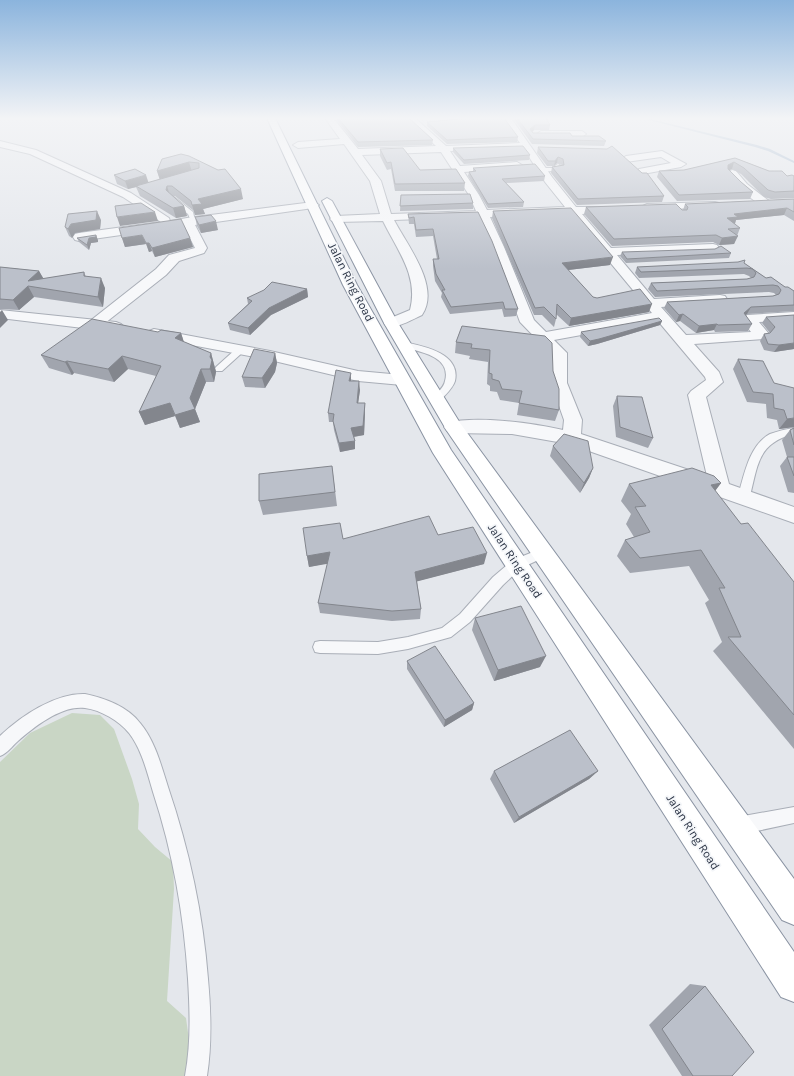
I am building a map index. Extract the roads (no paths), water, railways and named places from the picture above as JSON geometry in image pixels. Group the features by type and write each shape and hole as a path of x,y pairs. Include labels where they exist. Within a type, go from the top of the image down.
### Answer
{"highway":[{"name":"Jalan Ring Road","path":"298,168 313,205 350,285 443,453 794,984"},
{"name":"Jalan Ring Road","path":"312,168 343,219 391,323 453,427 794,908"}],"street":[{"path":"68,168 127,195 172,223"},
{"path":"367,168 373,176 381,196 381,217 412,263 420,287 417,312 391,323"},
{"path":"458,169 490,168"},
{"path":"541,168 554,187 608,252 635,276 651,303 713,376 715,382 697,396 720,488"},
{"path":"458,169 483,213 527,322 558,353 560,360 559,383 573,420 571,438"},
{"path":"642,171 650,176 654,181"},
{"path":"731,173 743,186 765,203"},
{"path":"127,195 142,191"},
{"path":"459,195 474,195"},
{"path":"381,196 395,196"},
{"path":"665,197 673,206"},
{"path":"750,203 779,202"},
{"path":"343,219 728,204"},
{"path":"79,237 172,223 313,205"},
{"path":"171,247 200,250 201,248 190,221"},
{"path":"159,225 171,247"},
{"path":"95,324 161,272 171,247"},
{"path":"608,252 713,248"},
{"path":"651,303 734,299"},
{"path":"0,314 95,324 240,350 354,375 402,380"},
{"path":"543,337 662,316"},
{"path":"682,340 760,336 761,334 750,323 749,320 752,318 794,316"},
{"path":"453,427 479,426 510,428 530,430 571,438 744,496 794,515"}],"lane":[{"path":"548,168 560,170 559,168"},
{"path":"172,198 191,213 190,221"},
{"path":"673,206 682,215"},
{"path":"404,345 424,349 446,360 450,369 450,382 437,400"},
{"path":"219,369 240,350"},
{"path":"744,496 760,448 769,440 779,435 794,431"},
{"path":"320,647 378,648 408,643 446,633 465,618 498,581 517,564 543,553"},
{"path":"0,748 9,737 60,705 84,701 107,708 130,722 146,746 177,840 190,903 198,967 200,1012 200,1060 196,1076"},
{"path":"736,826 794,815"}]}
